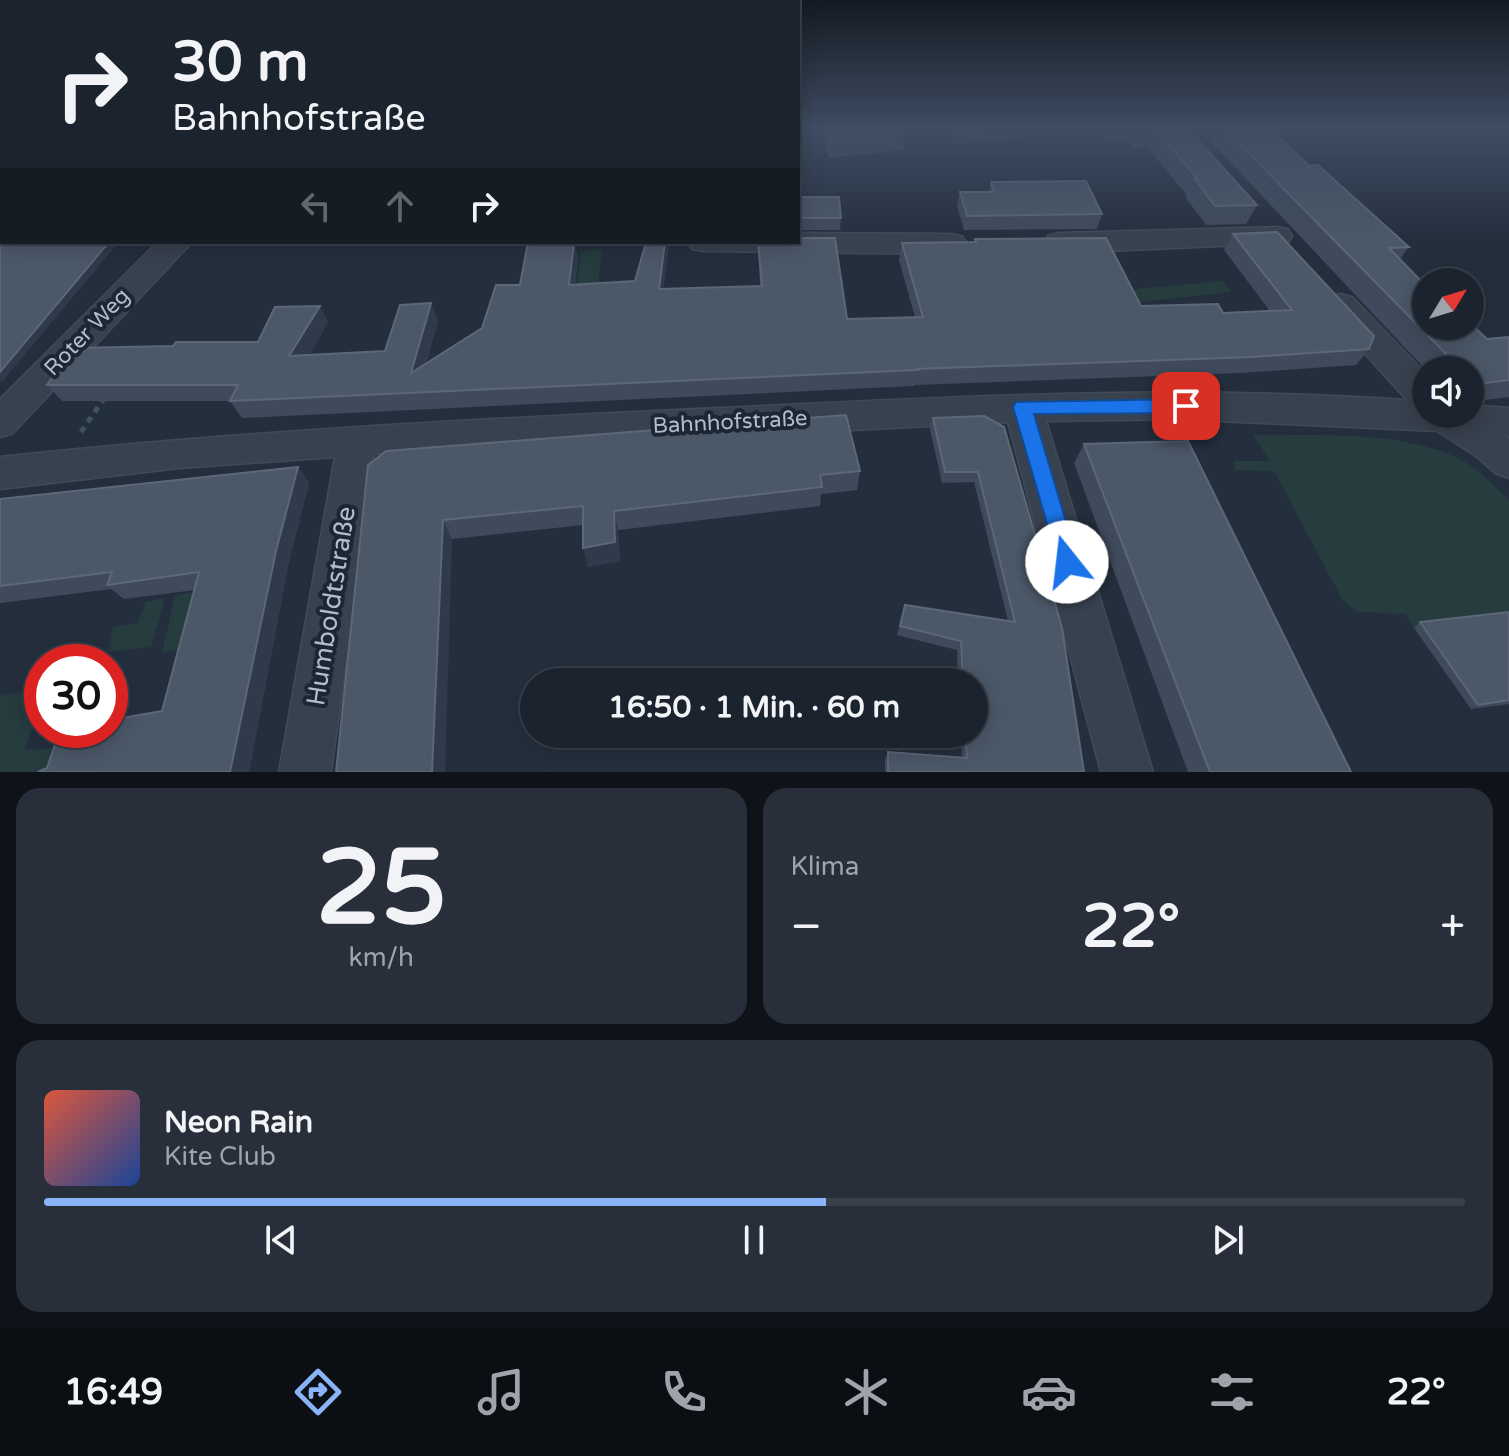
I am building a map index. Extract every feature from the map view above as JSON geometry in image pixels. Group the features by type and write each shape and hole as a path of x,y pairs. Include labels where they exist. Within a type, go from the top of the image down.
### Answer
{"street":[{"path":"800,243 985,244"},
{"path":"1029,243 1288,248 1412,382"},
{"name":"Roter Weg","path":"0,423 175,244"},
{"path":"70,350 114,349"},
{"name":"Bahnhofstraße","path":"0,473 179,453 357,440 1023,407 1175,405 1412,413"},
{"path":"1023,407 1127,772"},
{"name":"Bahnhofstraße","path":"1484,418 1509,422"},
{"path":"1465,428 1509,462"},
{"name":"Humboldtstraße","path":"305,772 357,440"}],"path":[{"path":"84,428 103,400"}],"green space":[{"path":"602,250 591,338 570,340 581,251"},
{"path":"1223,281 1231,292 1132,303 1126,290"},
{"path":"1253,435 1382,438 1432,448 1470,465 1509,500 1509,616 1413,628 1406,614 1357,612 1342,599 1274,471 1236,470 1233,461 1270,461"},
{"path":"200,591 196,648 162,652 175,596"},
{"path":"165,598 151,647 128,650 128,644 110,644 113,627 138,623 146,602"},
{"path":"24,691 24,750 53,748 47,772 0,772 0,696"}],"building":[{"path":"1187,166 1222,166 1257,205 1215,206 1195,179 1198,179"},
{"path":"1261,166 1319,166 1409,247 1389,248 1412,272 1412,319"},
{"path":"1086,181 1102,214 967,216 960,192 994,192 991,182"},
{"path":"800,197 839,197 841,218 800,218"},
{"path":"1277,232 1374,336 1369,349 1251,357 915,369 230,401 238,385 47,385 73,348 173,346 176,342 258,342 275,307 320,306 289,356 385,351 400,305 431,303 411,373 482,328 496,285 520,285 528,244 574,244 569,285 635,281 645,244 665,244 659,289 762,286 758,244 800,244 800,238 835,238 847,319 923,317 902,243 1106,238 1141,306 1218,304 1223,313 1292,310 1233,234"},
{"path":"107,244 0,372 0,246"},
{"path":"1509,337 1509,380 1484,382 1484,356 1447,356 1432,340"},
{"path":"846,415 860,471 820,475 822,487 614,511 615,542 583,548 583,506 443,520 432,772 336,772 368,465 386,451"},
{"path":"984,416 1004,427 1062,628 1084,772 888,772 888,752 967,758 966,748 988,748 988,668 962,668 961,641 900,626 905,605 1015,622 978,472 945,472 933,418"},
{"path":"1188,441 1351,772 1210,772 1084,444"},
{"path":"298,467 276,551 230,772 38,772 47,768 54,748 128,748 128,717 162,711 199,572 107,585 112,572 0,586 0,499"},
{"path":"1509,612 1509,700 1478,705 1420,622"}],"route":[{"path":"1067,562 1023,407 1186,406"}]}
